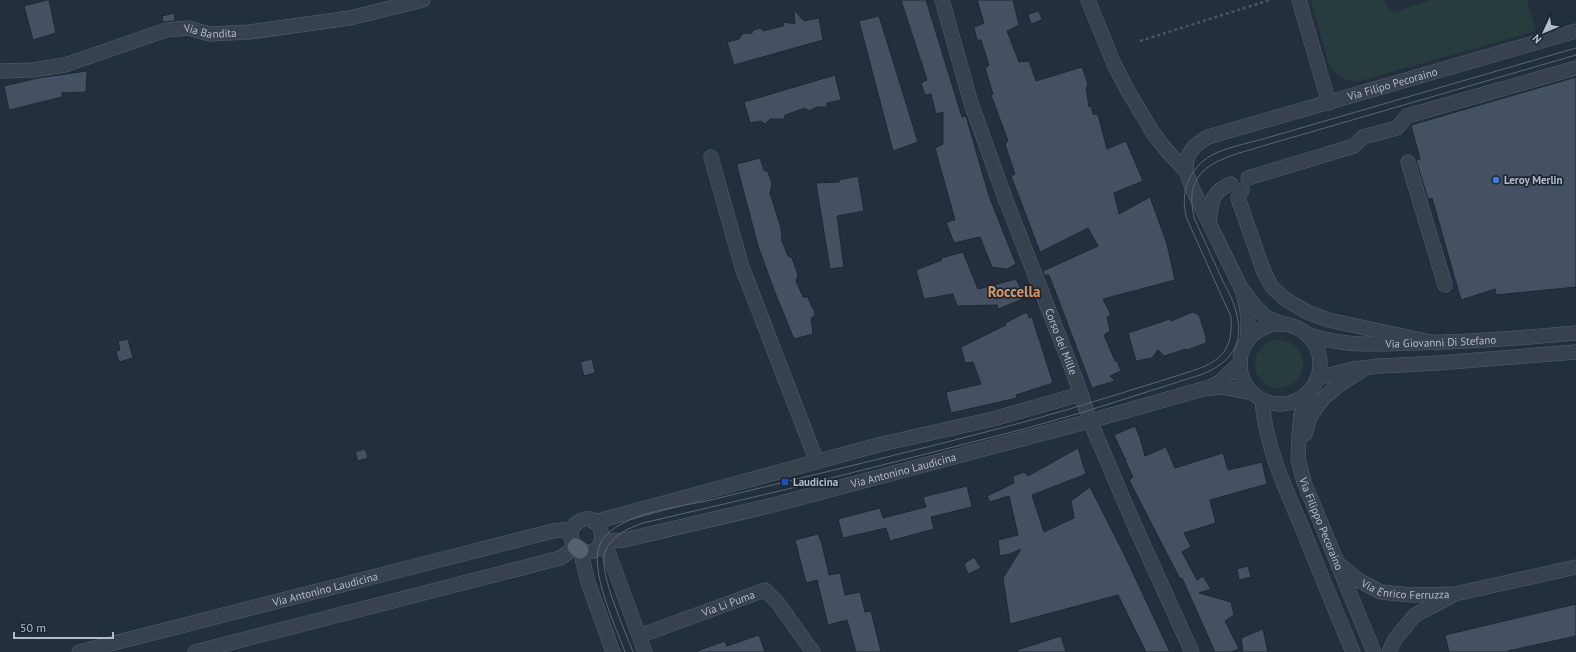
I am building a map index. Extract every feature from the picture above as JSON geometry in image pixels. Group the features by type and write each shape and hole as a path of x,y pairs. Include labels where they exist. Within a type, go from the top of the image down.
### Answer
{"street":[{"name":"Via Bandita","path":"0,71 33,70 65,65 166,30 188,28 210,34 249,32 350,18 424,0"},
{"name":"Corso dei Mille","path":"942,0 971,103 1005,198 1081,394 1090,421 1134,524 1192,652"},
{"path":"1088,0 1114,64 1128,91 1153,133 1186,171 1193,190 1241,288 1248,312 1249,325 1247,342"},
{"path":"1298,0 1329,103"},
{"name":"Via Filipo Pecoraino","path":"1186,171 1186,160 1190,150 1208,137 1576,31"},
{"path":"1209,223 1212,201 1216,192 1222,188 1240,184 1354,146 1363,137 1397,128 1407,116 1576,68"},
{"path":"712,157 742,267 817,462"},
{"path":"1408,162 1445,285"},
{"path":"1240,184 1238,198 1264,272 1272,287 1285,299 1308,312 1328,320 1436,343"},
{"path":"1203,389 1221,387 1257,396 1275,404 1288,404 1300,399 1311,391 1318,378 1321,362 1316,347 1307,334 1296,327 1267,318 1254,305 1241,288"},
{"path":"1257,396 1246,384 1242,374 1240,363 1242,352 1247,342 1254,334 1263,328 1283,324"},
{"name":"Via Giovanni Di Stefano","path":"1307,334 1324,340 1345,344 1436,343 1576,333"},
{"name":"Via Giovanni Di Stefano","path":"1318,378 1353,369 1369,367 1576,352"},
{"path":"1203,389 1220,382 1240,363"},
{"path":"1300,468 1305,437 1311,416 1328,394 1346,380 1369,367"},
{"name":"Via Antonino Laudicina","path":"601,542 626,540 769,506 914,466 1090,421 1203,389"},
{"name":"Via Filippo Pecoraino","path":"1311,391 1301,414 1298,459 1300,468 1304,482 1374,652"},
{"path":"608,650 578,548 571,537 572,529 582,520 594,522 882,444 993,419 1081,394"},
{"name":"Via Filippo Pecoraino","path":"1257,396 1274,456 1353,652"},
{"path":"594,522 601,530 601,542 607,549 645,652"},
{"name":"Via Antonino Laudicina","path":"79,652 553,531 572,529"},
{"path":"194,652 560,558 578,548 586,551 592,550 601,542"},
{"name":"Via Enrico Ferruzza","path":"1338,563 1358,580 1381,592 1411,595 1455,594 1576,567"},
{"name":"Via Li Puma","path":"639,636 765,590 778,603 812,652"},
{"name":"Via Enrico Ferruzza","path":"1389,652 1395,639 1415,615 1455,594"}],"path":[{"path":"1140,41 1270,0"}],"green space":[{"path":"1311,0 1384,0 1389,10 1395,12 1431,0 1527,0 1536,31 1356,82 1348,80 1334,72 1329,65"},
{"path":"1279,340 1288,342 1296,347 1301,355 1303,364 1301,373 1296,381 1288,386 1279,388 1270,386 1262,381 1257,373 1255,364 1257,355 1262,347 1270,342"}],"building":[{"path":"49,0 56,33 33,40 24,6"},
{"path":"901,0 926,0 962,117 966,116 989,196 1016,264 1007,269 992,267 980,237 954,243 946,222 955,220 935,148 943,144 943,112 936,114 931,94 925,95 921,83 927,80"},
{"path":"977,0 1013,0 1019,25 1007,31 1019,62 1029,61 1036,81 1082,67 1088,84 1086,88 1089,107 1091,106 1093,114 1098,115 1107,149 1126,141 1143,181 1114,193 1119,214 1150,197 1167,244 1175,280 1103,299 1111,315 1107,317 1110,331 1104,335 1121,371 1110,376 1115,381 1092,388 1049,275 1044,275 1043,271 1098,246 1088,228 1040,252 1011,176 1015,174 1005,144 1008,141 991,95 993,94 985,68 989,65 981,40 977,40 974,27 984,23"},
{"path":"794,10 804,21 819,18 823,40 734,65 727,42 739,39 742,34 752,33 753,30 761,28 763,31 783,26 784,22 795,24"},
{"path":"1039,11 1042,20 1031,24 1028,14"},
{"path":"174,13 175,21 163,22 162,16"},
{"path":"879,16 918,142 893,151 859,21"},
{"path":"87,71 86,92 62,93 62,97 9,110 4,86 38,78"},
{"path":"835,75 841,100 827,103 827,107 817,107 809,111 805,108 785,115 784,119 770,119 765,124 761,121 750,123 744,102"},
{"name":"Leroy Merlin","path":"1576,77 1576,287 1496,295 1495,289 1461,300 1432,198 1428,199 1416,160 1420,159 1411,125"},
{"path":"760,158 764,170 768,172 772,184 770,193 781,228 782,241 788,256 792,258 798,275 796,281 803,297 808,297 812,308 814,309 815,315 811,318 813,334 794,339 758,246 738,170 737,164"},
{"path":"858,176 864,211 837,216 844,267 830,269 816,183 839,182 839,180"},
{"path":"963,252 978,289 1016,279 1021,289 1023,299 998,309 997,305 957,306 953,294 924,299 916,270 942,260 941,258"},
{"path":"1027,312 1029,318 1032,317 1053,383 1016,395 1017,398 951,413 946,392 981,384 973,362 965,363 961,347 1006,325 1005,323"},
{"path":"1193,312 1199,315 1206,337 1206,343 1164,356 1158,350 1152,358 1136,361 1128,333 1170,319 1171,321"},
{"path":"128,339 133,358 119,362 116,351 120,350 118,341"},
{"path":"592,359 595,373 584,376 580,362"},
{"path":"1135,426 1145,456 1166,447 1175,468 1223,453 1228,470 1262,462 1267,484 1210,500 1216,523 1184,533 1191,547 1182,552 1197,580 1203,576 1211,589 1199,593 1231,602 1234,615 1225,621 1239,649 1231,652 1215,652 1182,578 1180,579 1129,480 1133,477 1125,460 1127,458 1125,459 1114,435"},
{"path":"1078,448 1086,474 1032,495 1044,532 1074,518 1071,501 1090,487 1124,554 1170,652 1146,652 1118,595 1010,624 1003,578 1021,549 1010,554 1000,556 998,540 1018,535 1009,496 990,502 987,496 1014,483 1013,476 1024,472 1028,476"},
{"path":"365,449 368,458 358,461 355,452"},
{"path":"967,486 972,507 931,517 934,529 890,541 886,528 843,538 838,519 880,508 883,518 926,507 923,497"},
{"path":"818,534 822,544 829,575 840,573 845,595 860,592 865,612 871,611 881,652 856,652 847,620 828,625 817,580 806,583 795,540"},
{"path":"974,557 981,568 968,574 964,564"},
{"path":"1248,566 1251,577 1239,580 1237,569"},
{"path":"1576,604 1576,636 1508,652 1449,652 1445,635"},
{"path":"1263,629 1268,652 1243,652 1241,638"},
{"path":"759,635 765,652 697,652 725,641 727,646"},
{"path":"1061,636 1066,652 1018,652 1017,650"}],"tram line":[{"path":"625,652 604,597 598,566 598,553 601,542 610,532 622,523 654,512 719,498 1024,422 1110,397 1205,366 1219,357 1228,345 1231,317 1187,219 1185,209 1184,200 1188,182 1197,167 1204,160 1217,152 1230,148 1576,48"},
{"path":"633,652 613,602 605,573 604,561 607,546 621,533 643,523 788,489 1024,429 1087,411 1200,375 1211,370 1220,365 1233,351 1239,334 1236,311 1233,302 1195,220 1192,201 1194,186 1200,175 1209,166 1235,154 1576,55"}],"place":[{"name":"Leroy Merlin","path":"1496,180"},
{"name":"Laudicina","path":"785,482"}],"district":[{"name":"Roccella","path":"1014,292"}]}
